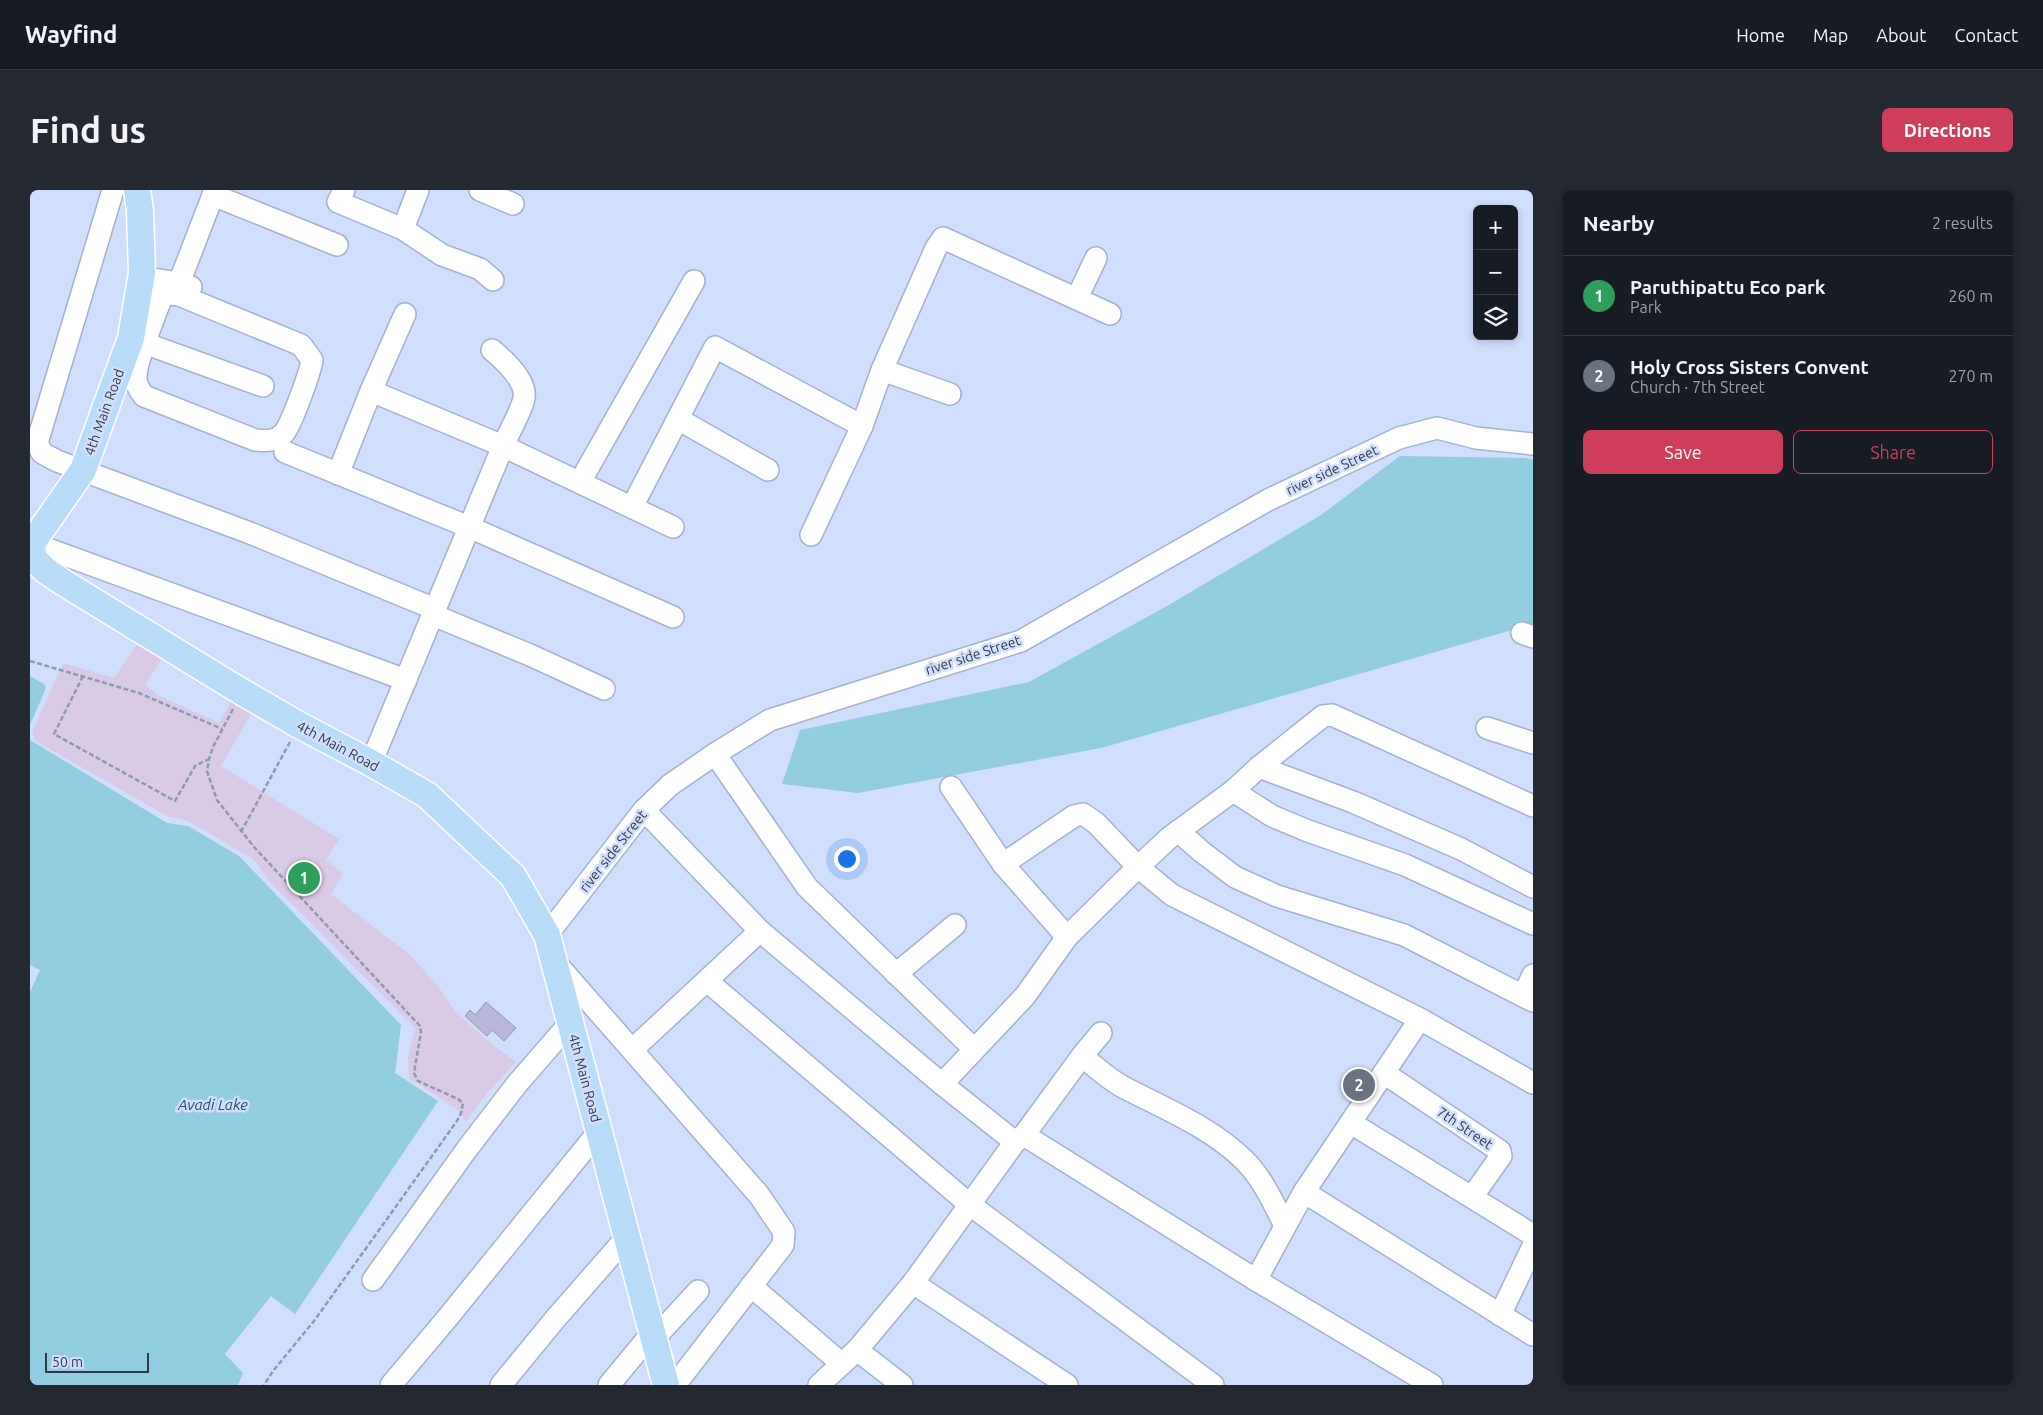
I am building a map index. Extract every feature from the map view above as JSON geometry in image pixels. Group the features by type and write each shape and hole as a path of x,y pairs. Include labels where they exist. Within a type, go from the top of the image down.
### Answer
{"main road":[{"name":"4th Main Road","path":"137,190 140,211 141,277 138,340 83,470 32,543 33,558 45,570 114,615 299,725 371,763 427,796 513,876 547,935 666,1385"}],"street":[{"path":"113,190 37,443 42,453 49,458 250,533 434,612 604,689"},
{"path":"344,190 338,202 403,229 442,255 480,269 494,280"},
{"path":"403,229 418,190"},
{"path":"480,190 513,204"},
{"path":"179,283 214,192 337,245"},
{"path":"811,535 862,426 882,370 936,248 943,238 1110,314"},
{"path":"1077,298 1096,258"},
{"path":"141,277 179,283 280,321"},
{"path":"580,482 694,281"},
{"path":"170,294 179,295 301,346 312,360 309,375 284,432 272,441 255,440 144,396 138,388 136,375 138,340 162,296 170,294"},
{"path":"338,474 370,391 405,314"},
{"path":"138,340 262,386"},
{"path":"632,507 715,347 862,426"},
{"path":"371,763 525,397 522,386 513,369 492,350"},
{"path":"882,370 950,394"},
{"path":"370,391 503,446 673,526"},
{"path":"678,418 768,470"},
{"name":"river side Street","path":"547,935 644,810 670,785 770,720 1021,641 1268,500 1399,438 1437,428 1476,438 1533,444"},
{"path":"285,452 469,527 674,617"},
{"path":"32,543 406,680"},
{"path":"942,1084 1025,996 1067,937 1138,867 1178,831 1233,791 1259,767 1323,716 1329,714 1533,806"},
{"path":"1487,728 1533,743"},
{"path":"715,754 807,887 974,1049"},
{"path":"1259,767 1353,802 1461,849 1533,887"},
{"path":"951,787 1003,864 1067,937"},
{"path":"1233,791 1272,816 1308,831 1405,865 1533,924"},
{"path":"644,810 760,931 942,1084 1019,1139 1426,1384"},
{"path":"1003,864 1074,816 1083,814 1096,822 1138,867 1172,895 1420,1019 1533,1083"},
{"path":"1178,831 1235,877 1277,896 1404,935 1528,998 1533,975"},
{"path":"896,974 954,925"},
{"path":"633,1050 760,931"},
{"path":"554,960 759,1195 784,1232 784,1245 675,1385"},
{"path":"706,981 969,1204 1214,1385"},
{"path":"1256,1280 1304,1192 1420,1019"},
{"path":"373,1280 517,1084 570,1023"},
{"path":"819,1385 849,1357 914,1283 969,1204 1101,1033"},
{"path":"1082,1056 1124,1088 1158,1103 1218,1139 1246,1162 1268,1194 1285,1226"},
{"name":"7th Street","path":"1384,1073 1501,1152 1501,1156 1472,1197"},
{"path":"1351,1123 1533,1236"},
{"path":"391,1385 599,1131"},
{"path":"1304,1192 1533,1335"},
{"path":"501,1385 556,1318 627,1237"},
{"path":"1500,1315 1533,1246"},
{"path":"914,1283 1067,1385"},
{"path":"751,1286 849,1357 902,1385"},
{"path":"610,1385 653,1336 698,1291"}],"path":[{"path":"30,661 139,693 222,729"},
{"path":"83,676 54,734 175,801 195,766 208,759"},
{"path":"242,692 208,759 209,777 217,800 241,832 420,1026 421,1032 415,1066 418,1081 463,1103 457,1122 314,1321 273,1371 264,1385"},
{"path":"241,832 299,725"}],"shaded area":[{"path":"139,641 162,655 160,662 145,685 158,695 219,723 234,696 255,707 221,766 339,839 326,860 343,874 331,894 409,954 437,985 456,1012 489,1042 516,1062 488,1092 466,1121 458,1110 409,1078 408,1058 415,1028 270,882 253,859 188,821 167,816 36,741 32,733 63,663 114,678"}],"water":[{"path":"1400,456 1525,458 1533,460 1533,624 1101,748 858,793 782,784 800,730 1029,682 1167,606 1321,515"},
{"path":"30,676 44,684 46,688 30,725"},
{"name":"Avadi Lake","path":"30,740 167,823 188,826 239,856 401,1025 395,1073 438,1101 295,1314 271,1296 225,1354 243,1373 238,1385 30,1385 30,992 40,970 30,965"}],"building":[{"path":"486,1002 516,1028 504,1041 492,1030 487,1036 465,1016 470,1010 475,1015"}],"place":[{"name":"Paruthipattu Eco park","path":"304,878"},
{"name":"Holy Cross Sisters Convent","path":"1359,1085"}]}
